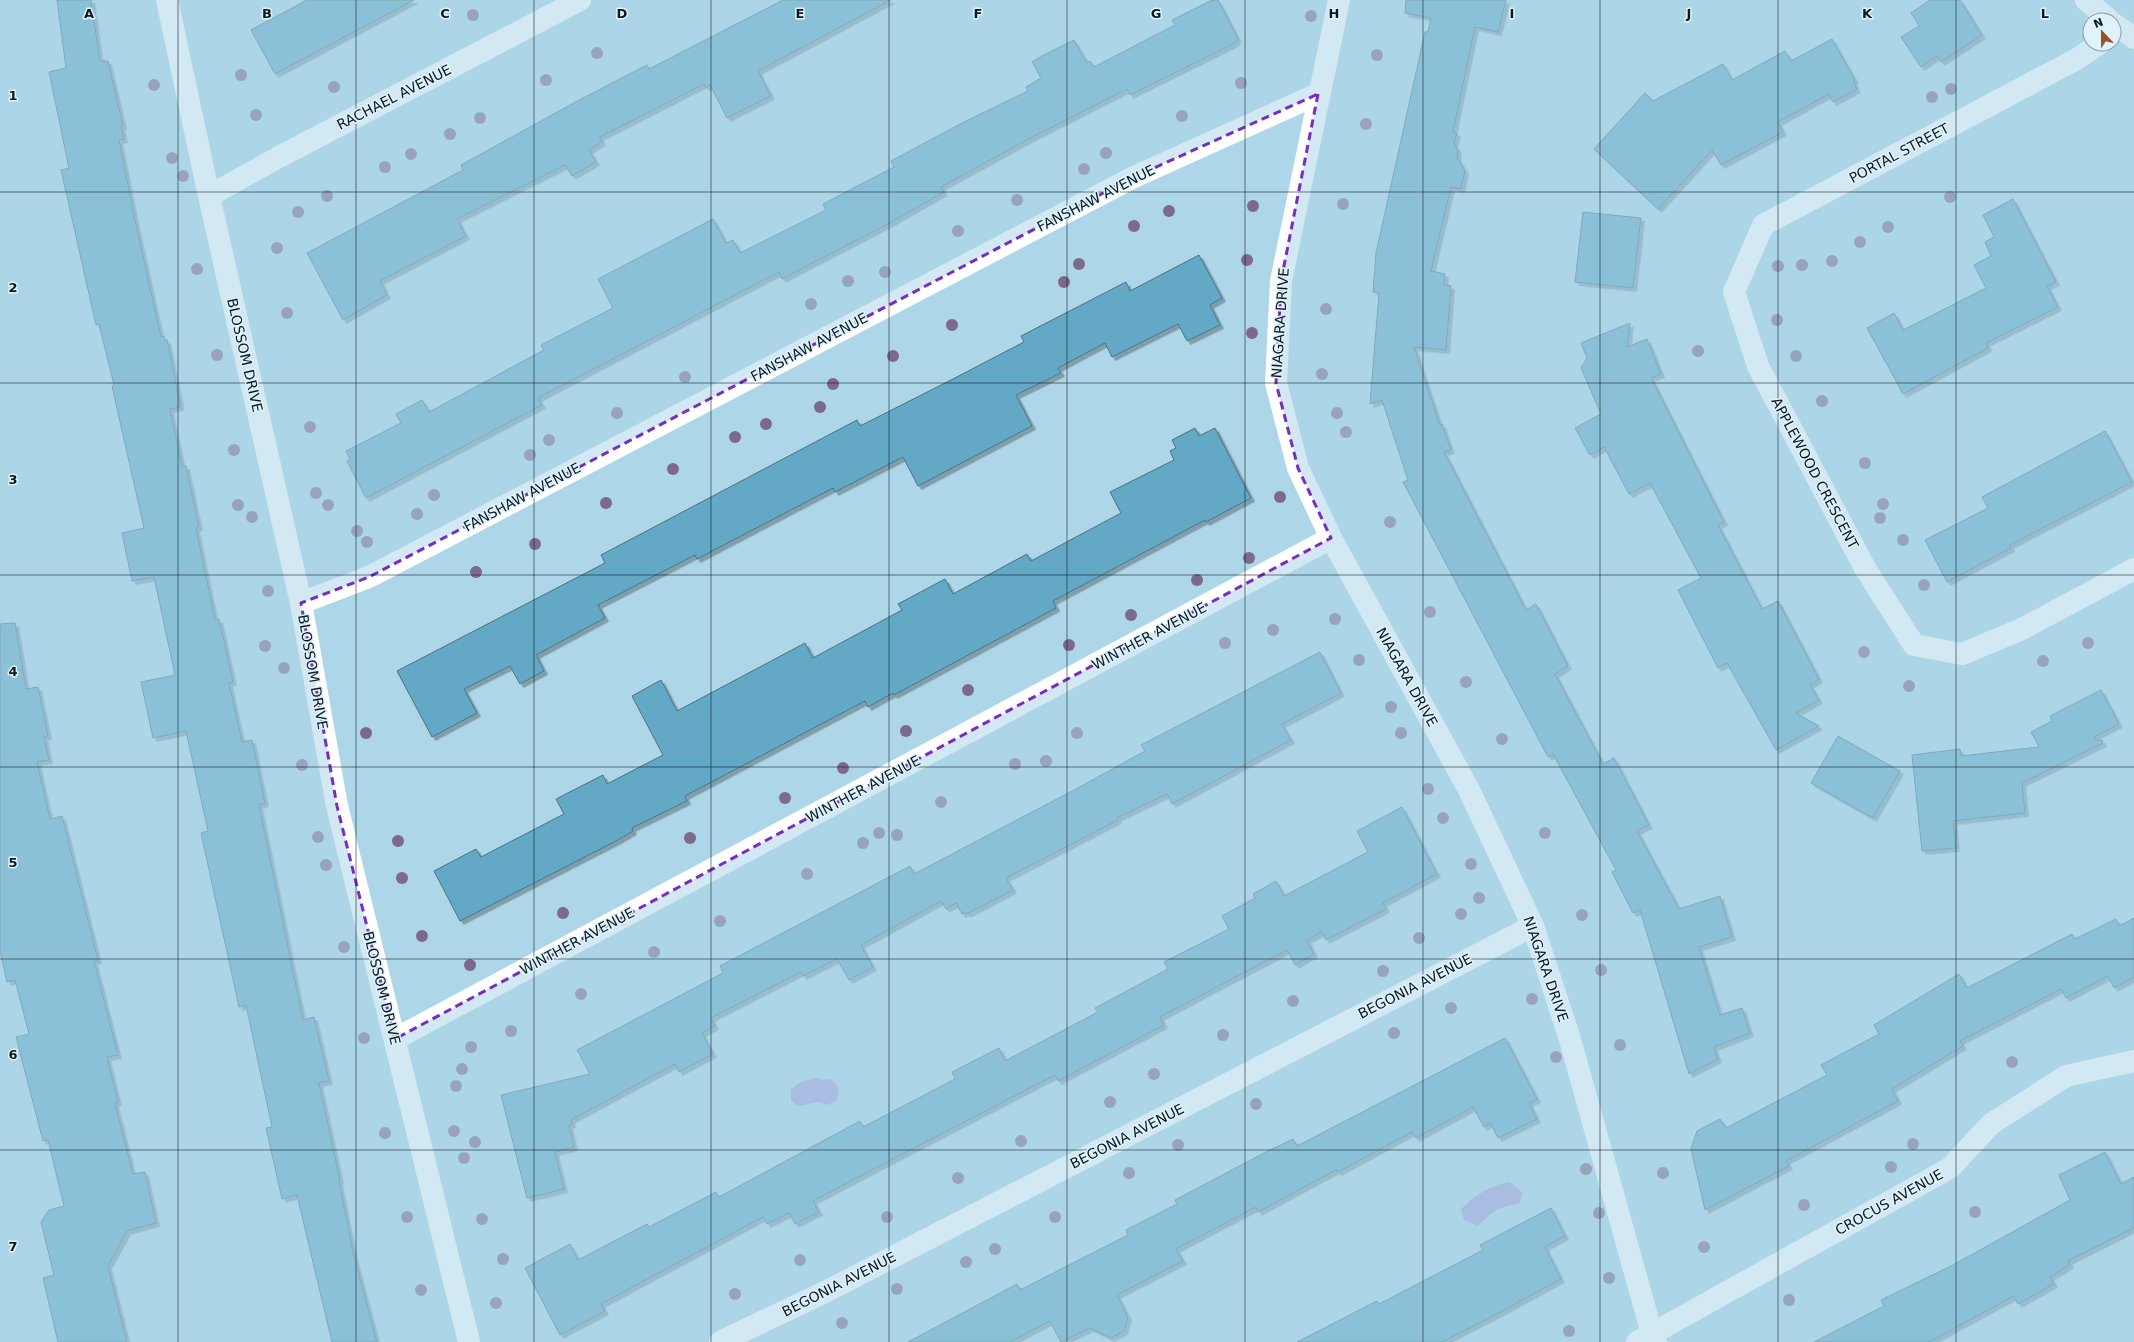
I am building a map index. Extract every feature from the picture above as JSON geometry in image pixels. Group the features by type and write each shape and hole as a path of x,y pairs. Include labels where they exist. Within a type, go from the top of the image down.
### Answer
{"street":[{"name":"BLOSSOM DRIVE","path":"167,0 209,196 301,603 337,806 469,1342"},
{"name":"RACHAEL AVENUE","path":"209,196 277,158 580,0"},
{"name":"NIAGARA DRIVE","path":"1338,0 1280,281 1276,382 1298,468 1331,538 1469,790 1533,926 1569,1036 1649,1339"},
{"path":"2086,0 2102,12"},
{"name":"PORTAL STREET","path":"1734,292 1763,224 2077,59 2087,52"},
{"name":"FANSHAW AVENUE","path":"301,603 369,577 1134,177 1318,94"},
{"name":"APPLEWOOD CRESCENT","path":"1734,292 1758,366 1865,568 1914,645 1962,654 2022,629 2134,569"},
{"name":"WINTHER AVENUE","path":"395,1039 1331,538"},
{"name":"BEGONIA AVENUE","path":"720,1342 827,1291 1533,926"},
{"name":"CROCUS AVENUE","path":"1649,1339 1950,1168 1991,1124 2066,1076 2134,1061"}],"highlighted area":[{"path":"1318,94 1281,281 1276,383 1298,468 1331,538 395,1039 337,806 301,603 369,577 1134,177"}],"shaded area":[{"path":"816,1077 822,1080 829,1079 837,1085 839,1094 836,1101 827,1105 819,1102 798,1106 791,1101 791,1090 797,1084"},
{"path":"1510,1182 1523,1193 1519,1204 1506,1206 1496,1210 1478,1226 1464,1220 1461,1209 1472,1199 1490,1188"}],"building":[{"path":"57,0 91,0 100,61 108,61 123,126 121,126 124,139 119,140 135,220 161,337 164,336 165,341 167,340 180,403 180,407 170,409 182,466 186,466 199,527 196,528 215,620 219,619 233,682 229,683 242,742 252,740 265,803 259,805 303,1020 314,1017 329,1081 319,1083 340,1180 354,1256 377,1342 332,1342 297,1195 282,1199 266,1128 272,1127 246,1005 239,1007 201,833 208,831 186,731 153,738 141,682 175,675 154,577 132,581 122,533 144,528 112,386 114,385 99,324 96,325 61,170 69,168 49,72 66,68"},
{"path":"307,0 414,0 275,74 251,30"},
{"path":"783,0 891,0 758,71 771,96 727,118 710,85 706,88 704,84 600,137 602,142 589,150 596,162 572,176 565,165 457,219 466,236 380,281 387,295 343,320 307,253 463,170 461,165 581,99 647,65 649,69"},
{"path":"1212,0 1218,0 1238,39 1235,43 1130,95 1127,89 1027,140 941,187 944,192 888,224 782,279 779,272 538,398 542,405 366,498 347,461 350,459 346,451 401,423 396,414 422,400 429,412 544,350 541,345 613,308 598,279 713,219 726,243 733,240 740,253 826,210 823,204 894,167 891,161 962,123 1028,91 1026,87 1041,78 1032,62 1042,56 1074,40 1087,63 1090,61 1094,67 1175,25 1172,20"},
{"path":"1406,0 1506,0 1498,32 1475,27 1453,132 1457,133 1454,144 1458,150 1457,157 1465,171 1461,189 1451,187 1431,271 1445,274 1444,285 1451,286 1446,350 1414,347 1440,425 1442,424 1451,450 1444,452 1526,610 1536,604 1568,666 1555,674 1603,764 1614,758 1649,825 1637,831 1679,909 1720,896 1732,937 1699,947 1720,1015 1742,1008 1750,1033 1714,1047 1718,1059 1689,1074 1640,910 1633,913 1612,872 1616,870 1553,754 1548,757 1403,482 1408,480 1382,400 1370,404 1379,293 1373,292 1376,253 1425,32 1428,32 1431,18 1405,13"},
{"path":"1930,0 1960,0 1982,35 1941,62 1937,56 1921,67 1901,37 1919,26 1911,13"},
{"path":"1832,39 1855,80 1853,81 1857,89 1833,102 1829,94 1778,122 1783,132 1721,165 1712,150 1658,209 1594,149 1645,93 1653,101 1723,64 1732,80 1785,51 1791,61"},
{"path":"2013,199 2056,282 2047,286 2058,307 1986,343 1988,348 1903,394 1867,328 1894,313 1903,330 1986,288 1974,265 1991,256 1985,242 1994,237 1983,215"},
{"path":"1583,212 1641,218 1633,288 1575,282"},
{"path":"1199,255 1222,298 1210,305 1220,325 1187,341 1178,324 1112,357 1105,343 1058,368 1061,373 1016,395 1032,426 918,486 903,457 835,492 833,488 697,559 695,555 598,605 605,618 536,655 544,671 520,684 510,666 464,689 477,713 432,737 397,671 605,563 601,555 857,420 860,426 951,380 1024,342 1021,336 1126,282 1130,291"},
{"path":"1630,323 1627,347 1647,339 1661,374 1651,378 1724,522 1718,525 1762,609 1778,601 1819,679 1810,685 1819,700 1796,713 1819,726 1776,750 1727,663 1718,668 1678,590 1701,578 1650,483 1629,494 1604,447 1590,455 1575,428 1601,414 1581,368 1587,358 1581,343"},
{"path":"1195,428 1199,436 1215,428 1251,498 1206,522 1205,520 1053,601 1056,608 894,695 893,693 868,707 865,701 685,796 687,801 632,828 633,831 618,840 460,921 434,871 476,849 481,857 564,814 556,799 603,775 607,784 663,755 632,696 661,680 677,711 805,643 813,658 902,610 898,604 945,579 953,594 1027,554 1031,561 1121,513 1110,492 1174,460 1170,451 1176,448 1172,440"},
{"path":"2105,431 2132,482 2010,545 2011,548 1947,582 1925,540 1988,508 1982,497"},
{"path":"15,623 26,689 38,687 48,736 44,737 49,760 37,762 50,819 62,816 98,960 94,961 118,1055 107,1057 118,1102 115,1103 133,1174 145,1172 156,1223 127,1231 108,1266 127,1342 58,1342 43,1278 54,1275 41,1222 49,1210 64,1206 48,1140 43,1141 16,1037 29,1034 15,980 7,982 0,951 0,624"},
{"path":"1320,652 1341,693 1282,724 1291,740 1172,804 1167,794 1117,818 1118,820 1006,878 1013,890 967,914 966,912 962,914 956,903 946,909 941,901 861,945 873,967 849,980 837,959 803,976 801,972 711,1018 715,1026 702,1033 713,1054 679,1072 675,1064 571,1120 572,1124 569,1125 574,1147 555,1152 564,1189 527,1198 501,1095 590,1074 577,1050 723,973 720,966 910,866 914,874 1145,751 1141,745"},
{"path":"2101,690 2119,724 2094,737 2096,740 2102,740 2103,743 2022,783 2025,813 1953,821 1956,848 1922,851 1912,755 1960,749 1961,756 2039,747 2031,732 2052,721 2050,716"},
{"path":"1838,736 1900,771 1873,818 1811,783"},
{"path":"1402,807 1437,874 1383,903 1386,909 1326,940 1322,932 1307,940 1314,954 1295,965 1287,950 1160,1017 1164,1025 1058,1081 1055,1075 813,1201 819,1212 795,1224 789,1213 767,1224 763,1217 601,1304 605,1311 560,1335 525,1268 570,1244 578,1260 647,1224 649,1227 716,1192 719,1197 860,1121 863,1127 955,1079 952,1072 999,1048 1005,1061 1098,1012 1095,1008 1168,969 1164,962 1229,929 1222,916 1255,898 1253,894 1276,881 1284,896 1368,852 1357,831"},
{"path":"2134,918 2134,977 2114,988 2108,976 2066,998 2061,989 1960,1041 1963,1046 1892,1089 1898,1101 1786,1161 1789,1166 1705,1210 1691,1149 1697,1131 1720,1119 1726,1128 1827,1075 1821,1065 1879,1034 1874,1025 1959,974 1967,988 2072,934 2075,939 2116,919 2119,926"},
{"path":"1505,1038 1537,1099 1529,1103 1537,1119 1498,1138 1490,1123 1484,1127 1473,1107 1416,1138 1412,1132 1338,1172 1336,1170 1258,1212 1256,1207 1176,1249 1183,1261 1117,1295 1128,1317 1124,1331 1111,1338 1090,1328 1061,1342 1050,1321 1010,1342 908,1342 1017,1284 1020,1290 1128,1235 1126,1230 1177,1204 1175,1200 1266,1152 1293,1139 1297,1146"},
{"path":"2105,1152 2121,1184 2134,1177 2134,1228 2068,1261 2070,1265 2050,1277 2054,1284 2018,1304 2014,1296 1929,1342 1814,1342 1884,1306 1881,1300 1953,1265 2070,1200 2059,1175"},
{"path":"1551,1208 1565,1236 1545,1247 1561,1279 1495,1315 1442,1342 1297,1342 1377,1301 1379,1304 1483,1250 1480,1245"}]}
